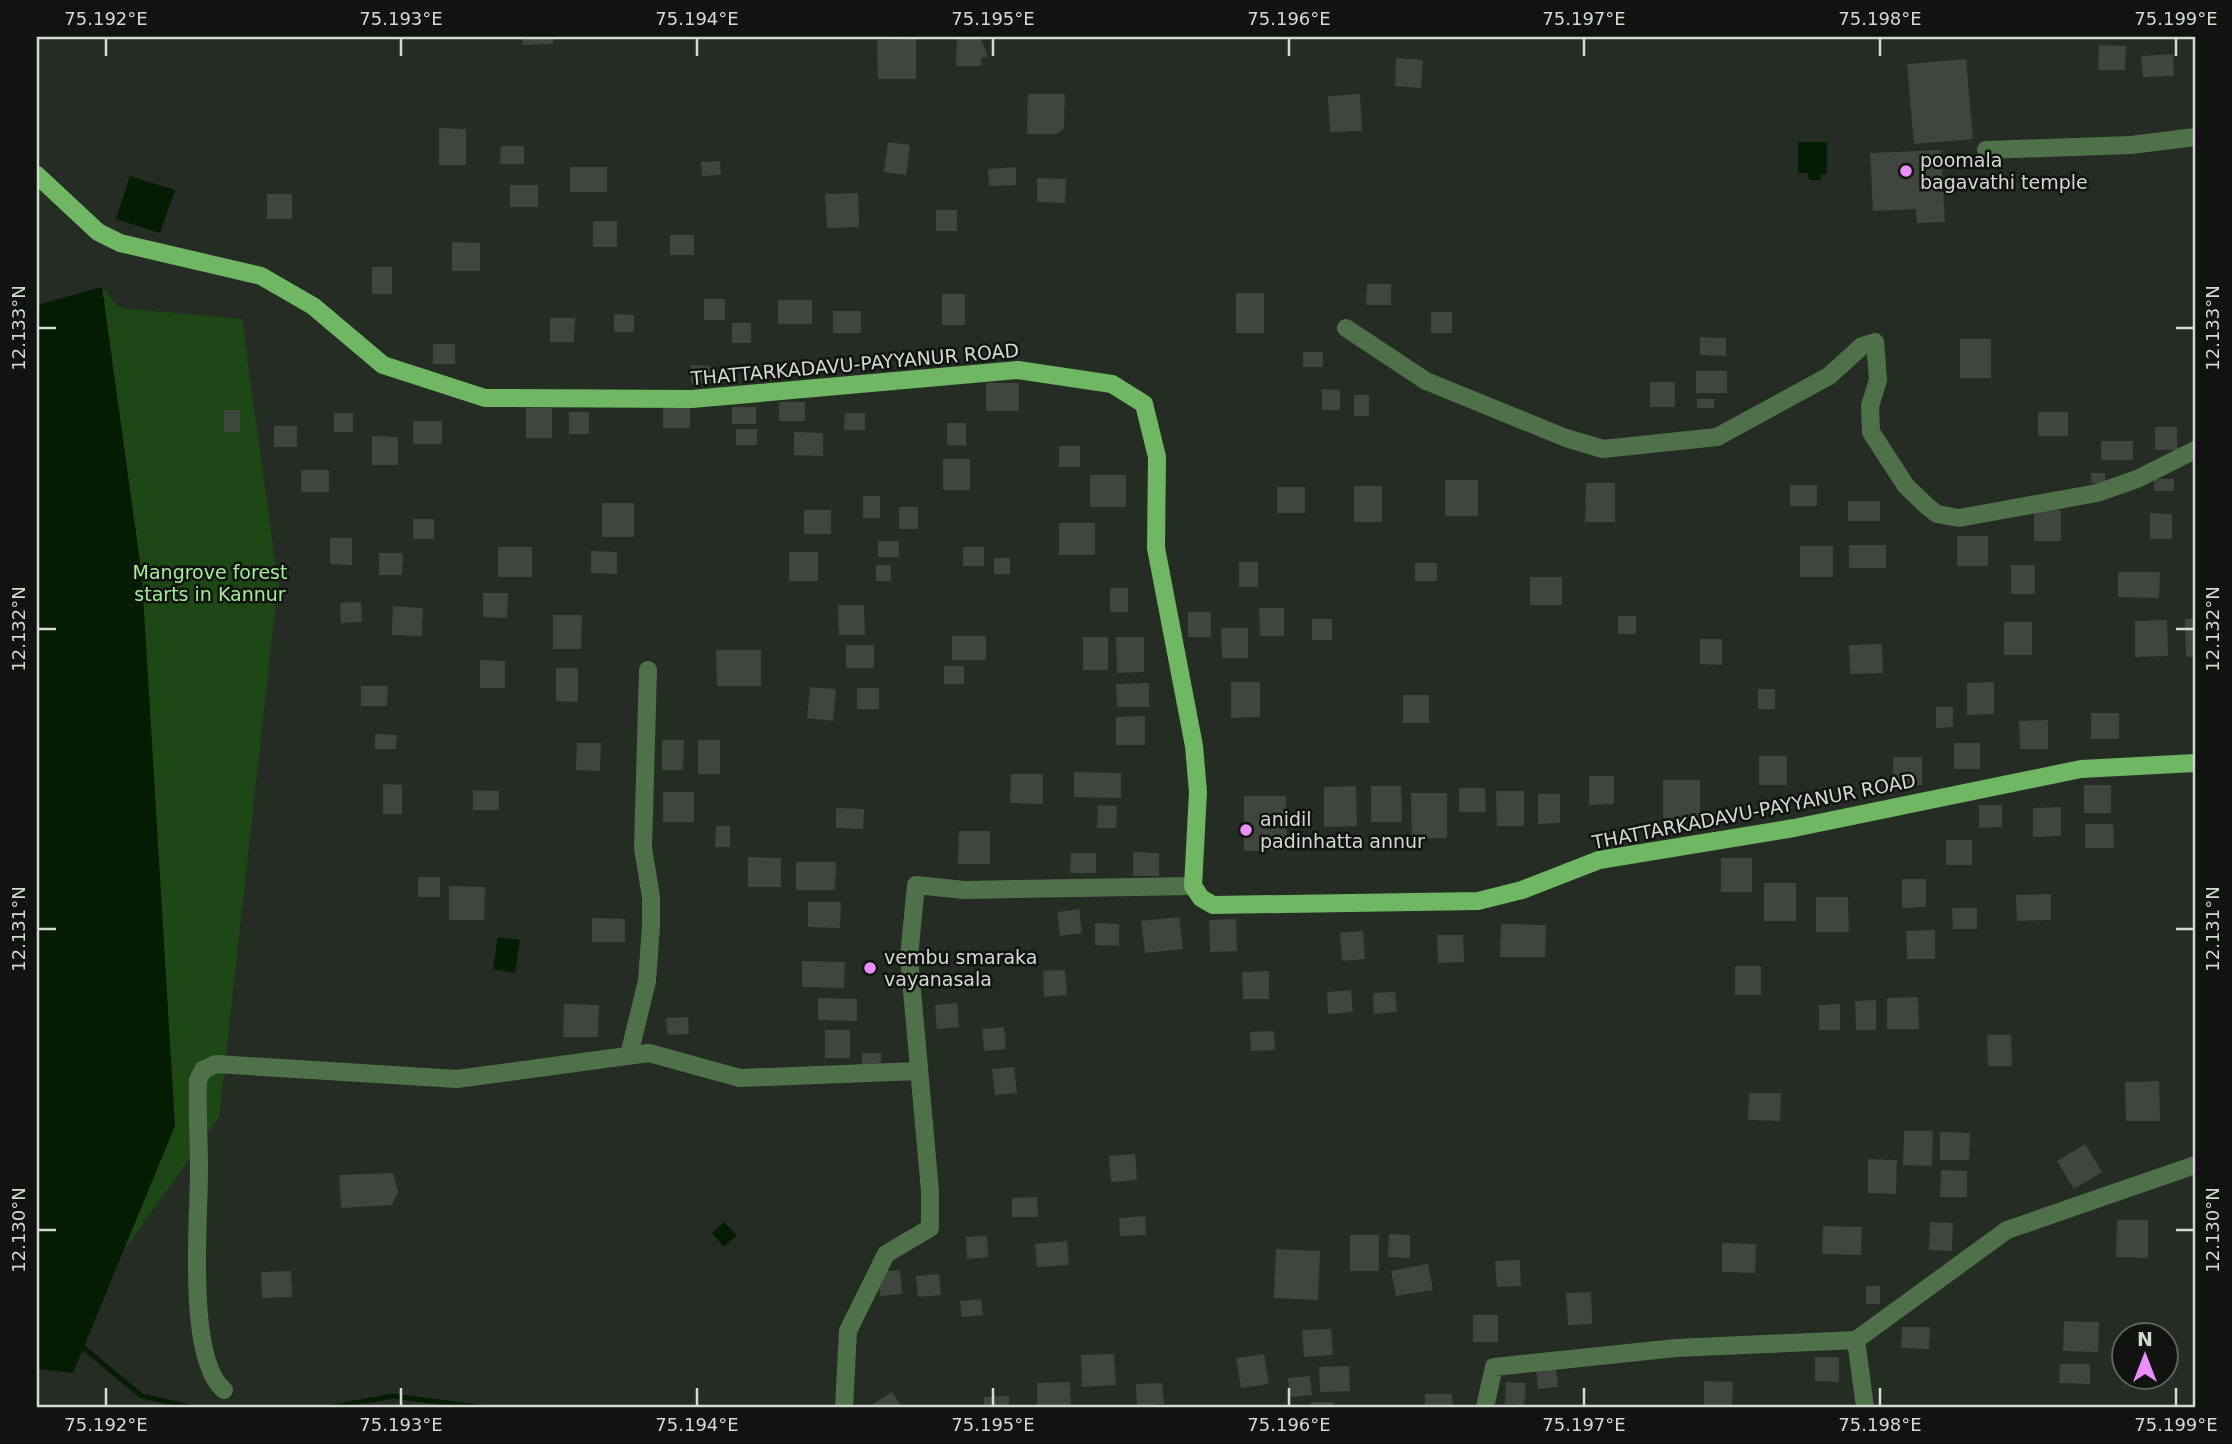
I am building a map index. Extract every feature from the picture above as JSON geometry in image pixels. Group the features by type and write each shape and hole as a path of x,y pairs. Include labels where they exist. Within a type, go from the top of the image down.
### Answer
{"main road":[{"name":"THATTARKADAVU-PAYYANUR ROAD","path":"37,175 98,232 120,243 261,276 313,306 383,365 485,398 692,399 1018,370 1112,384 1144,404 1157,457 1156,548 1179,672 1189,710 1198,792 1193,887 1200,898 1213,905 1478,901 1522,890 1600,860 1794,828 2081,769 2195,763"}],"street":[{"path":"1986,150 2131,145 2195,137"},
{"path":"1346,328 1426,381 1566,438 1603,449 1717,438 1829,376 1862,346 1875,342 1878,380 1870,407 1871,432 1906,485 1927,506 1937,514 1959,518 2097,493 2137,479 2195,450"},
{"path":"629,1055 647,981 651,926 651,897 643,848 648,670"},
{"path":"844,1407 848,1331 886,1254 930,1228 930,1191 909,957 916,885 964,890 1193,887"},
{"path":"225,1390 216,1383 204,1349 196,1269 198,1080 204,1070 216,1064 457,1079 649,1053 740,1078 918,1071"},
{"path":"1485,1407 1494,1367 1676,1348 1856,1340 2007,1230 2195,1165"},
{"path":"1856,1340 1865,1407"}],"green space":[{"name":"Mangrove forest starts in Kannur","path":"102,287 119,308 242,319 278,584 219,1117 45,1361 37,1222 142,577"}],"shaded area":[{"path":"1798,142 1827,142 1827,174 1821,174 1821,180 1809,180 1808,173 1798,173"},
{"path":"130,176 175,190 160,233 116,219"},
{"path":"102,287 142,577 175,1126 73,1373 37,1369 37,305"},
{"path":"498,937 520,940 515,973 493,969"},
{"path":"724,1222 737,1235 724,1247 712,1233"}],"building":[{"path":"522,37 553,37 553,44 523,45"},
{"path":"957,37 980,37 988,57 981,58 981,66 956,66"},
{"path":"916,39 916,79 878,79 877,40"},
{"path":"2099,45 2126,46 2125,70 2098,70"},
{"path":"2173,54 2174,76 2143,77 2141,56"},
{"path":"1396,58 1423,60 1421,88 1395,86"},
{"path":"1966,59 1973,139 1914,144 1907,64"},
{"path":"1028,94 1065,94 1064,128 1057,134 1027,134"},
{"path":"1360,94 1362,131 1330,132 1328,96"},
{"path":"439,128 466,129 466,165 439,165"},
{"path":"888,142 910,145 906,175 884,172"},
{"path":"501,146 524,146 524,164 500,164"},
{"name":"poomala bagavathi temple","path":"1941,150 1945,222 1917,223 1916,209 1873,211 1870,153"},
{"path":"720,161 721,175 702,176 701,162"},
{"path":"570,167 607,167 607,192 570,192"},
{"path":"1016,167 1016,185 989,186 988,169"},
{"path":"1037,178 1066,179 1065,203 1037,202"},
{"path":"510,185 538,185 538,207 510,207"},
{"path":"858,193 859,227 827,228 825,194"},
{"path":"267,194 292,194 292,219 267,219"},
{"path":"936,210 957,210 957,231 936,231"},
{"path":"593,221 617,221 617,247 593,247"},
{"path":"670,235 694,235 694,255 670,255"},
{"path":"452,242 480,243 480,271 452,271"},
{"path":"372,267 392,267 392,294 372,294"},
{"path":"1367,284 1391,284 1391,305 1366,305"},
{"path":"1236,293 1264,293 1264,333 1236,333"},
{"path":"942,294 965,294 965,325 942,325"},
{"path":"704,299 725,299 725,320 704,320"},
{"path":"778,300 812,300 812,324 778,324"},
{"path":"833,311 861,311 861,333 833,333"},
{"path":"1431,312 1452,312 1452,333 1431,333"},
{"path":"614,314 634,315 634,332 614,332"},
{"path":"550,318 575,318 574,342 550,342"},
{"path":"732,323 751,323 751,343 732,343"},
{"path":"1700,337 1726,338 1726,356 1700,355"},
{"path":"1960,339 1991,339 1991,378 1960,378"},
{"path":"433,344 455,344 455,364 433,364"},
{"path":"1303,352 1323,352 1323,367 1303,367"},
{"path":"691,365 711,366 711,383 691,383"},
{"path":"1696,371 1727,371 1727,393 1696,393"},
{"path":"1650,382 1675,382 1675,407 1650,407"},
{"path":"986,383 1019,383 1019,411 986,411"},
{"path":"1322,389 1340,390 1340,410 1322,410"},
{"path":"1354,395 1369,395 1369,416 1354,416"},
{"path":"1697,399 1714,399 1714,408 1697,408"},
{"path":"779,402 805,402 805,421 779,421"},
{"path":"732,407 756,407 756,424 732,424"},
{"path":"526,408 552,408 552,438 526,438"},
{"path":"663,408 690,408 690,428 663,428"},
{"path":"224,410 240,410 240,432 224,432"},
{"path":"569,412 589,412 589,434 569,434"},
{"path":"2038,412 2068,412 2068,436 2038,436"},
{"path":"334,413 353,413 353,432 334,432"},
{"path":"845,413 865,413 865,430 844,430"},
{"path":"413,421 442,421 442,444 413,444"},
{"path":"947,423 966,423 966,446 947,445"},
{"path":"274,426 297,426 297,447 274,447"},
{"path":"2155,427 2177,427 2177,450 2155,450"},
{"path":"736,429 757,429 757,445 736,445"},
{"path":"794,432 823,433 823,456 794,455"},
{"path":"372,436 398,437 398,465 372,465"},
{"path":"2101,441 2133,441 2133,460 2101,460"},
{"path":"1059,446 1080,446 1080,467 1059,467"},
{"path":"943,459 970,459 970,490 943,490"},
{"path":"301,470 329,470 329,492 301,492"},
{"path":"2091,473 2105,473 2105,483 2091,483"},
{"path":"1090,475 1126,475 1126,507 1090,507"},
{"path":"2154,479 2174,479 2174,491 2154,491"},
{"path":"1445,480 1478,480 1478,516 1445,516"},
{"path":"1586,483 1615,483 1615,522 1585,522"},
{"path":"1790,485 1817,485 1817,506 1790,506"},
{"path":"1354,486 1382,486 1382,522 1354,522"},
{"path":"1277,487 1305,487 1305,513 1277,513"},
{"path":"863,496 880,496 880,518 863,518"},
{"path":"1848,501 1880,501 1880,521 1848,521"},
{"path":"602,503 634,503 634,537 602,537"},
{"path":"899,507 918,507 918,529 899,529"},
{"path":"804,510 831,510 831,534 804,534"},
{"path":"2034,510 2061,510 2061,541 2034,541"},
{"path":"2150,513 2172,514 2172,539 2150,539"},
{"path":"413,519 434,519 434,539 413,539"},
{"path":"1059,523 1095,523 1095,555 1059,555"},
{"path":"1957,536 1988,536 1988,566 1957,566"},
{"path":"330,538 352,538 352,565 330,564"},
{"path":"878,541 899,541 899,557 878,557"},
{"path":"1849,545 1886,545 1886,568 1849,568"},
{"path":"1800,546 1833,546 1833,577 1800,577"},
{"path":"498,547 532,547 532,577 498,577"},
{"path":"963,547 984,547 984,566 963,566"},
{"path":"591,551 617,552 617,574 591,573"},
{"path":"789,552 818,552 818,581 789,581"},
{"path":"379,553 403,553 402,575 379,575"},
{"path":"994,558 1010,558 1010,574 994,574"},
{"path":"1239,562 1258,562 1258,587 1239,587"},
{"path":"1415,563 1437,563 1437,581 1415,581"},
{"path":"876,565 891,565 891,581 876,581"},
{"path":"2011,565 2035,565 2035,594 2011,594"},
{"path":"2118,572 2160,572 2159,598 2118,597"},
{"path":"1530,577 1562,577 1562,605 1530,605"},
{"path":"1110,588 1128,588 1128,612 1110,612"},
{"path":"483,593 508,593 507,618 483,617"},
{"path":"361,602 362,622 341,623 340,603"},
{"path":"838,605 864,605 865,635 839,635"},
{"path":"393,606 423,608 422,636 392,635"},
{"path":"1259,608 1284,608 1284,636 1260,636"},
{"path":"1188,612 1211,612 1211,637 1188,637"},
{"path":"553,615 582,615 581,649 553,649"},
{"path":"1618,616 1636,616 1636,634 1618,634"},
{"path":"1312,619 1332,619 1332,640 1312,640"},
{"path":"2185,619 2195,619 2195,656 2186,657"},
{"path":"2167,620 2168,656 2135,657 2135,621"},
{"path":"2004,622 2032,622 2032,655 2004,655"},
{"path":"1221,628 1248,628 1248,658 1222,658"},
{"path":"952,636 986,636 986,660 952,660"},
{"path":"1083,637 1108,637 1108,670 1083,670"},
{"path":"1116,637 1144,637 1144,672 1117,673"},
{"path":"1700,639 1722,639 1722,665 1700,664"},
{"path":"1882,644 1883,673 1850,674 1849,645"},
{"path":"846,645 874,645 874,668 846,668"},
{"path":"716,650 761,650 761,686 717,686"},
{"path":"480,660 505,661 505,688 480,688"},
{"path":"944,666 964,666 964,684 944,684"},
{"path":"556,668 578,668 578,702 556,701"},
{"path":"1231,682 1260,682 1260,717 1231,718"},
{"path":"1994,682 1994,714 1967,715 1967,683"},
{"path":"1149,683 1149,707 1117,707 1116,684"},
{"path":"361,686 388,686 387,706 361,706"},
{"path":"810,687 836,689 833,721 807,718"},
{"path":"857,688 879,688 879,709 857,709"},
{"path":"1758,689 1775,689 1775,709 1758,709"},
{"path":"1403,695 1429,695 1429,723 1403,723"},
{"path":"1936,707 1953,707 1953,727 1936,728"},
{"path":"2091,713 2119,713 2119,739 2091,739"},
{"path":"1145,716 1145,745 1116,745 1116,717"},
{"path":"2048,720 2048,749 2020,749 2019,721"},
{"path":"375,734 397,735 396,749 375,749"},
{"path":"662,740 684,740 683,770 662,770"},
{"path":"698,740 720,740 720,774 698,774"},
{"path":"577,743 601,743 600,771 576,770"},
{"path":"1954,743 1980,743 1980,769 1954,769"},
{"path":"1759,756 1787,756 1787,785 1759,785"},
{"path":"1893,757 1922,757 1922,785 1893,785"},
{"path":"1074,772 1121,773 1121,798 1074,797"},
{"path":"1011,774 1043,774 1043,804 1010,803"},
{"path":"1589,776 1614,776 1614,804 1589,805"},
{"path":"1663,780 1700,780 1700,818 1663,818"},
{"path":"383,784 402,785 402,814 383,814"},
{"path":"2084,785 2111,785 2111,813 2084,813"},
{"path":"1356,786 1357,826 1324,827 1324,787"},
{"path":"1371,786 1401,786 1402,822 1371,822"},
{"path":"1459,788 1485,788 1486,812 1459,812"},
{"path":"473,790 499,791 499,810 473,810"},
{"path":"1496,791 1524,791 1524,826 1497,826"},
{"path":"663,792 694,792 694,822 663,822"},
{"path":"1411,793 1447,793 1447,838 1412,839"},
{"path":"1538,794 1560,794 1560,823 1538,824"},
{"path":"1244,796 1286,796 1287,850 1244,851"},
{"path":"1098,805 1117,806 1116,828 1097,828"},
{"path":"1979,805 2002,805 2002,827 1979,828"},
{"path":"2061,807 2061,836 2033,837 2033,808"},
{"path":"836,808 864,809 863,829 836,828"},
{"path":"2085,824 2113,824 2114,848 2085,848"},
{"path":"716,826 730,826 730,847 715,847"},
{"path":"959,831 990,831 990,864 958,864"},
{"path":"1946,840 1972,840 1972,865 1946,865"},
{"path":"1133,852 1159,853 1159,876 1133,876"},
{"path":"1071,853 1096,853 1096,873 1070,873"},
{"path":"748,857 781,858 781,887 748,887"},
{"path":"1721,858 1752,858 1752,892 1721,892"},
{"path":"796,862 836,862 835,890 796,890"},
{"path":"418,877 440,877 440,897 418,897"},
{"path":"1902,879 1926,879 1926,907 1902,908"},
{"path":"1764,883 1796,883 1796,921 1764,921"},
{"path":"449,886 485,887 484,920 449,920"},
{"path":"2051,894 2051,920 2017,921 2016,895"},
{"path":"1816,897 1848,897 1849,932 1816,932"},
{"path":"808,902 841,902 840,928 808,927"},
{"path":"1952,908 1977,908 1977,929 1953,929"},
{"path":"1079,909 1082,933 1060,936 1057,912"},
{"path":"1179,917 1183,949 1145,953 1141,921"},
{"path":"592,918 625,919 625,942 592,942"},
{"path":"1236,919 1237,951 1210,952 1209,920"},
{"path":"1095,923 1119,924 1119,946 1095,945"},
{"path":"1501,924 1546,925 1545,957 1500,957"},
{"path":"1935,930 1935,959 1907,959 1906,931"},
{"path":"1363,931 1365,959 1342,961 1340,933"},
{"path":"1437,935 1463,935 1464,962 1438,963"},
{"path":"802,961 845,962 844,988 802,987"},
{"path":"1735,966 1761,966 1761,995 1735,995"},
{"path":"1065,970 1067,995 1044,997 1043,971"},
{"path":"1269,971 1269,999 1243,999 1242,972"},
{"path":"1351,990 1353,1012 1328,1014 1327,992"},
{"path":"1395,992 1397,1012 1374,1014 1373,993"},
{"path":"1918,997 1919,1029 1887,1029 1887,998"},
{"path":"818,998 857,999 857,1021 818,1020"},
{"path":"1876,1000 1876,1030 1856,1030 1855,1001"},
{"path":"957,1003 959,1027 937,1029 935,1005"},
{"path":"564,1004 599,1005 598,1037 563,1037"},
{"path":"1840,1004 1840,1030 1819,1030 1819,1005"},
{"path":"688,1017 689,1034 668,1035 666,1018"},
{"path":"1004,1027 1006,1049 984,1051 982,1029"},
{"path":"825,1030 850,1030 850,1058 825,1058"},
{"path":"1274,1031 1275,1050 1251,1051 1250,1032"},
{"path":"1987,1035 2011,1035 2012,1066 1988,1066"},
{"path":"862,1053 881,1053 881,1070 862,1069"},
{"path":"1014,1067 1017,1093 995,1095 992,1069"},
{"path":"2159,1081 2160,1121 2126,1121 2125,1082"},
{"path":"1749,1093 1781,1093 1780,1121 1748,1120"},
{"path":"1904,1131 1933,1131 1932,1166 1903,1165"},
{"path":"1940,1132 1970,1133 1969,1160 1940,1160"},
{"path":"2085,1144 2102,1172 2074,1189 2057,1161"},
{"path":"1135,1154 1137,1180 1111,1182 1109,1156"},
{"path":"1868,1159 1897,1160 1896,1194 1868,1193"},
{"path":"1941,1170 1967,1171 1967,1197 1940,1197"},
{"path":"393,1173 398,1192 392,1205 341,1208 339,1175"},
{"path":"1037,1197 1038,1217 1012,1217 1012,1198"},
{"path":"1145,1216 1146,1235 1120,1236 1119,1218"},
{"path":"2117,1220 2148,1220 2148,1258 2116,1257"},
{"path":"1930,1222 1953,1223 1952,1251 1929,1250"},
{"path":"1823,1226 1862,1227 1861,1255 1822,1254"},
{"path":"1389,1234 1410,1235 1410,1258 1388,1257"},
{"path":"1350,1235 1379,1235 1379,1271 1350,1271"},
{"path":"987,1236 988,1257 967,1259 966,1237"},
{"path":"1067,1241 1069,1265 1037,1267 1035,1244"},
{"path":"1722,1243 1756,1244 1755,1273 1722,1272"},
{"path":"1276,1249 1320,1251 1318,1300 1274,1298"},
{"path":"1520,1260 1521,1286 1497,1287 1495,1261"},
{"path":"1428,1264 1433,1290 1396,1296 1391,1271"},
{"path":"900,1270 902,1294 880,1296 878,1272"},
{"path":"291,1271 292,1297 262,1298 261,1272"},
{"path":"939,1274 941,1295 918,1297 916,1276"},
{"path":"1866,1286 1880,1286 1880,1304 1866,1304"},
{"path":"1591,1292 1592,1324 1568,1325 1566,1293"},
{"path":"981,1299 983,1315 962,1317 960,1301"},
{"path":"1473,1315 1498,1315 1498,1342 1473,1342"},
{"path":"2064,1321 2099,1322 2098,1352 2063,1351"},
{"path":"1902,1327 1930,1327 1929,1349 1901,1348"},
{"path":"1331,1329 1333,1355 1304,1357 1302,1330"},
{"path":"1114,1354 1116,1385 1082,1387 1081,1355"},
{"path":"1264,1354 1269,1384 1241,1388 1236,1358"},
{"path":"1815,1357 1839,1357 1839,1382 1815,1381"},
{"path":"1556,1364 1558,1387 1538,1389 1536,1366"},
{"path":"2060,1364 2090,1364 2090,1384 2059,1383"},
{"path":"1349,1366 1350,1391 1320,1392 1319,1367"},
{"path":"1310,1376 1312,1395 1289,1397 1288,1378"},
{"path":"1704,1381 1733,1382 1732,1407 1704,1407"},
{"path":"1070,1382 1071,1407 1037,1407 1037,1383"},
{"path":"1506,1382 1526,1383 1524,1405 1505,1404"},
{"path":"1162,1383 1164,1404 1137,1406 1136,1384"},
{"path":"892,1392 902,1407 869,1407"},
{"path":"1425,1394 1452,1394 1453,1407 1425,1407"},
{"path":"1009,1396 1009,1407 984,1407 984,1397"},
{"path":"1311,1402 1334,1402 1334,1407 1311,1407"}],"waterway":[{"path":"80,1345 142,1396 190,1407"},
{"path":"333,1407 392,1396 480,1407"}],"place":[{"name":"poomala bagavathi temple","path":"1906,171"},
{"name":"anidil padinhatta annur","path":"1246,830"},
{"name":"vembu smaraka vayanasala","path":"870,968"}]}
